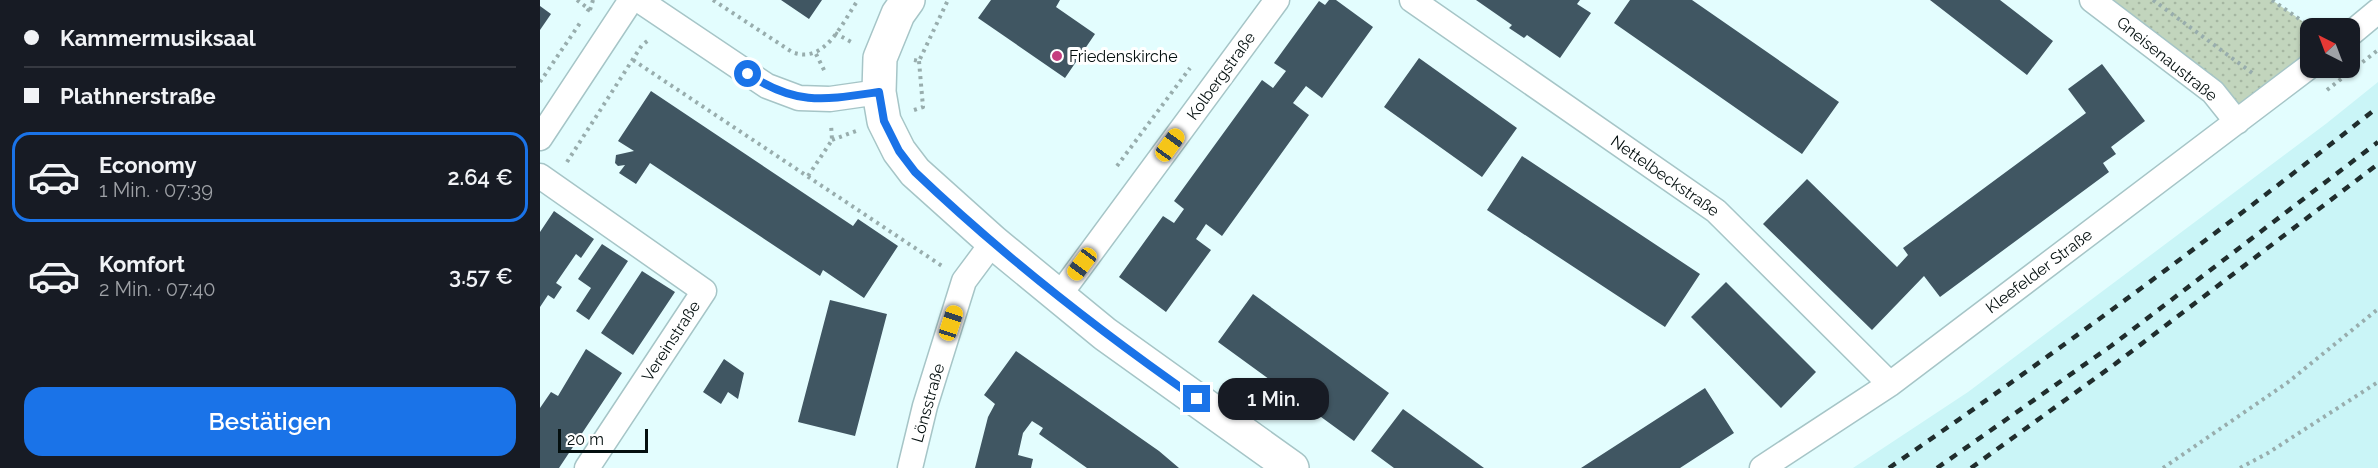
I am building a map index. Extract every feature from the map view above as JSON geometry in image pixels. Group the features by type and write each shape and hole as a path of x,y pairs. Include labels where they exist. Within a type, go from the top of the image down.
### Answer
{"street":[{"path":"540,138 631,0"},
{"path":"639,0 767,86 799,98 830,99 879,92"},
{"path":"908,0 898,14 880,58 879,92 884,121 899,151 915,172 993,242 1105,334 1292,468"},
{"name":"Kolbergstraße","path":"1058,297 1277,0"},
{"name":"Nettelbeckstraße","path":"1412,0 1716,211 1890,384"},
{"name":"Gneisenaustraße","path":"2092,0 2213,92 2237,122"},
{"path":"2360,26 2378,11"},
{"name":"Kleefelder Straße","path":"1762,468 1890,384 2300,74"},
{"name":"Vereinstraße","path":"546,180 704,291 587,468"},
{"name":"Lönsstraße","path":"910,468 925,406 964,281 993,242"}],"path":[{"path":"540,82 589,9 577,0"},
{"path":"713,0 792,52 802,56 816,54 826,47 858,0"},
{"path":"2153,0 2277,91"},
{"path":"2272,0 2300,20"},
{"path":"546,180 642,45 673,23"},
{"path":"633,60 964,281"},
{"path":"1117,166 1192,65"},
{"path":"2163,468 2287,383 2378,309"},
{"path":"2240,468 2268,453 2378,382"}],"shaded area":[{"path":"2378,82 2378,468 1853,468 1968,392 2327,123"}],"green space":[{"path":"2092,0 2272,0 2300,20 2300,74 2237,122"}],"building":[{"path":"781,0 822,0 809,19"},
{"name":"Friedenskirche","path":"991,0 1060,0 1056,7 1095,34 1065,78 978,18"},
{"path":"1329,0 1336,0 1373,27 1322,98 1306,86 1293,103 1309,115 1222,236 1206,224 1196,239 1211,250 1166,312 1119,277 1163,216 1174,223 1184,209 1174,201 1262,80 1273,88 1286,71 1274,63 1319,1 1325,5"},
{"path":"1476,0 1580,0 1577,4 1591,13 1560,58 1527,35 1524,38 1509,28 1512,25"},
{"path":"1630,0 1692,0 1839,102 1802,154 1614,23"},
{"path":"1930,0 2000,0 2053,41 2027,75"},
{"path":"540,6 551,14 540,30"},
{"path":"1419,58 1517,128 1482,177 1384,107"},
{"path":"2102,64 2145,121 2111,147 2116,154 2103,163 2109,172 1940,297 1924,276 1872,330 1763,224 1807,179 1897,267 1908,255 1903,248 2086,113 2068,89"},
{"path":"651,91 853,226 858,219 898,246 864,298 823,270 820,276 650,163 636,184 619,173 625,165 618,166 615,163 616,155 634,151 618,141"},
{"path":"1522,156 1700,274 1665,327 1487,210"},
{"path":"554,211 594,239 581,258 576,254 556,283 562,287 554,299 548,295 540,307 540,232"},
{"path":"602,244 628,261 589,320 576,311 591,288 578,279"},
{"path":"642,271 675,292 633,355 601,333"},
{"path":"1726,282 1816,372 1781,408 1691,317"},
{"path":"1253,294 1389,393 1354,441 1218,342"},
{"path":"830,300 887,314 855,436 798,422"},
{"path":"586,349 622,373 559,468 540,468 540,408 551,392 558,396"},
{"path":"1016,351 1159,451 1179,468 1087,468 1039,434 1043,428 1032,421 1023,433 1018,455 1033,459 1031,468 975,468 988,417 995,404 984,395"},
{"path":"724,359 744,373 738,399 728,392 721,404 703,392"},
{"path":"1705,388 1734,433 1680,468 1581,468"},
{"path":"1403,409 1484,468 1394,468 1371,451"}],"railway":[{"path":"1889,468 2137,292 2378,107"},
{"path":"1937,468 2111,346 2378,142"},
{"path":"1971,468 2115,364 2378,164"}],"place":[{"name":"Friedenskirche","path":"1057,56"}],"route":[{"path":"748,74 767,86 799,98 830,99 879,92 884,121 899,151 915,172 1058,297 1105,334 1197,399"}]}
